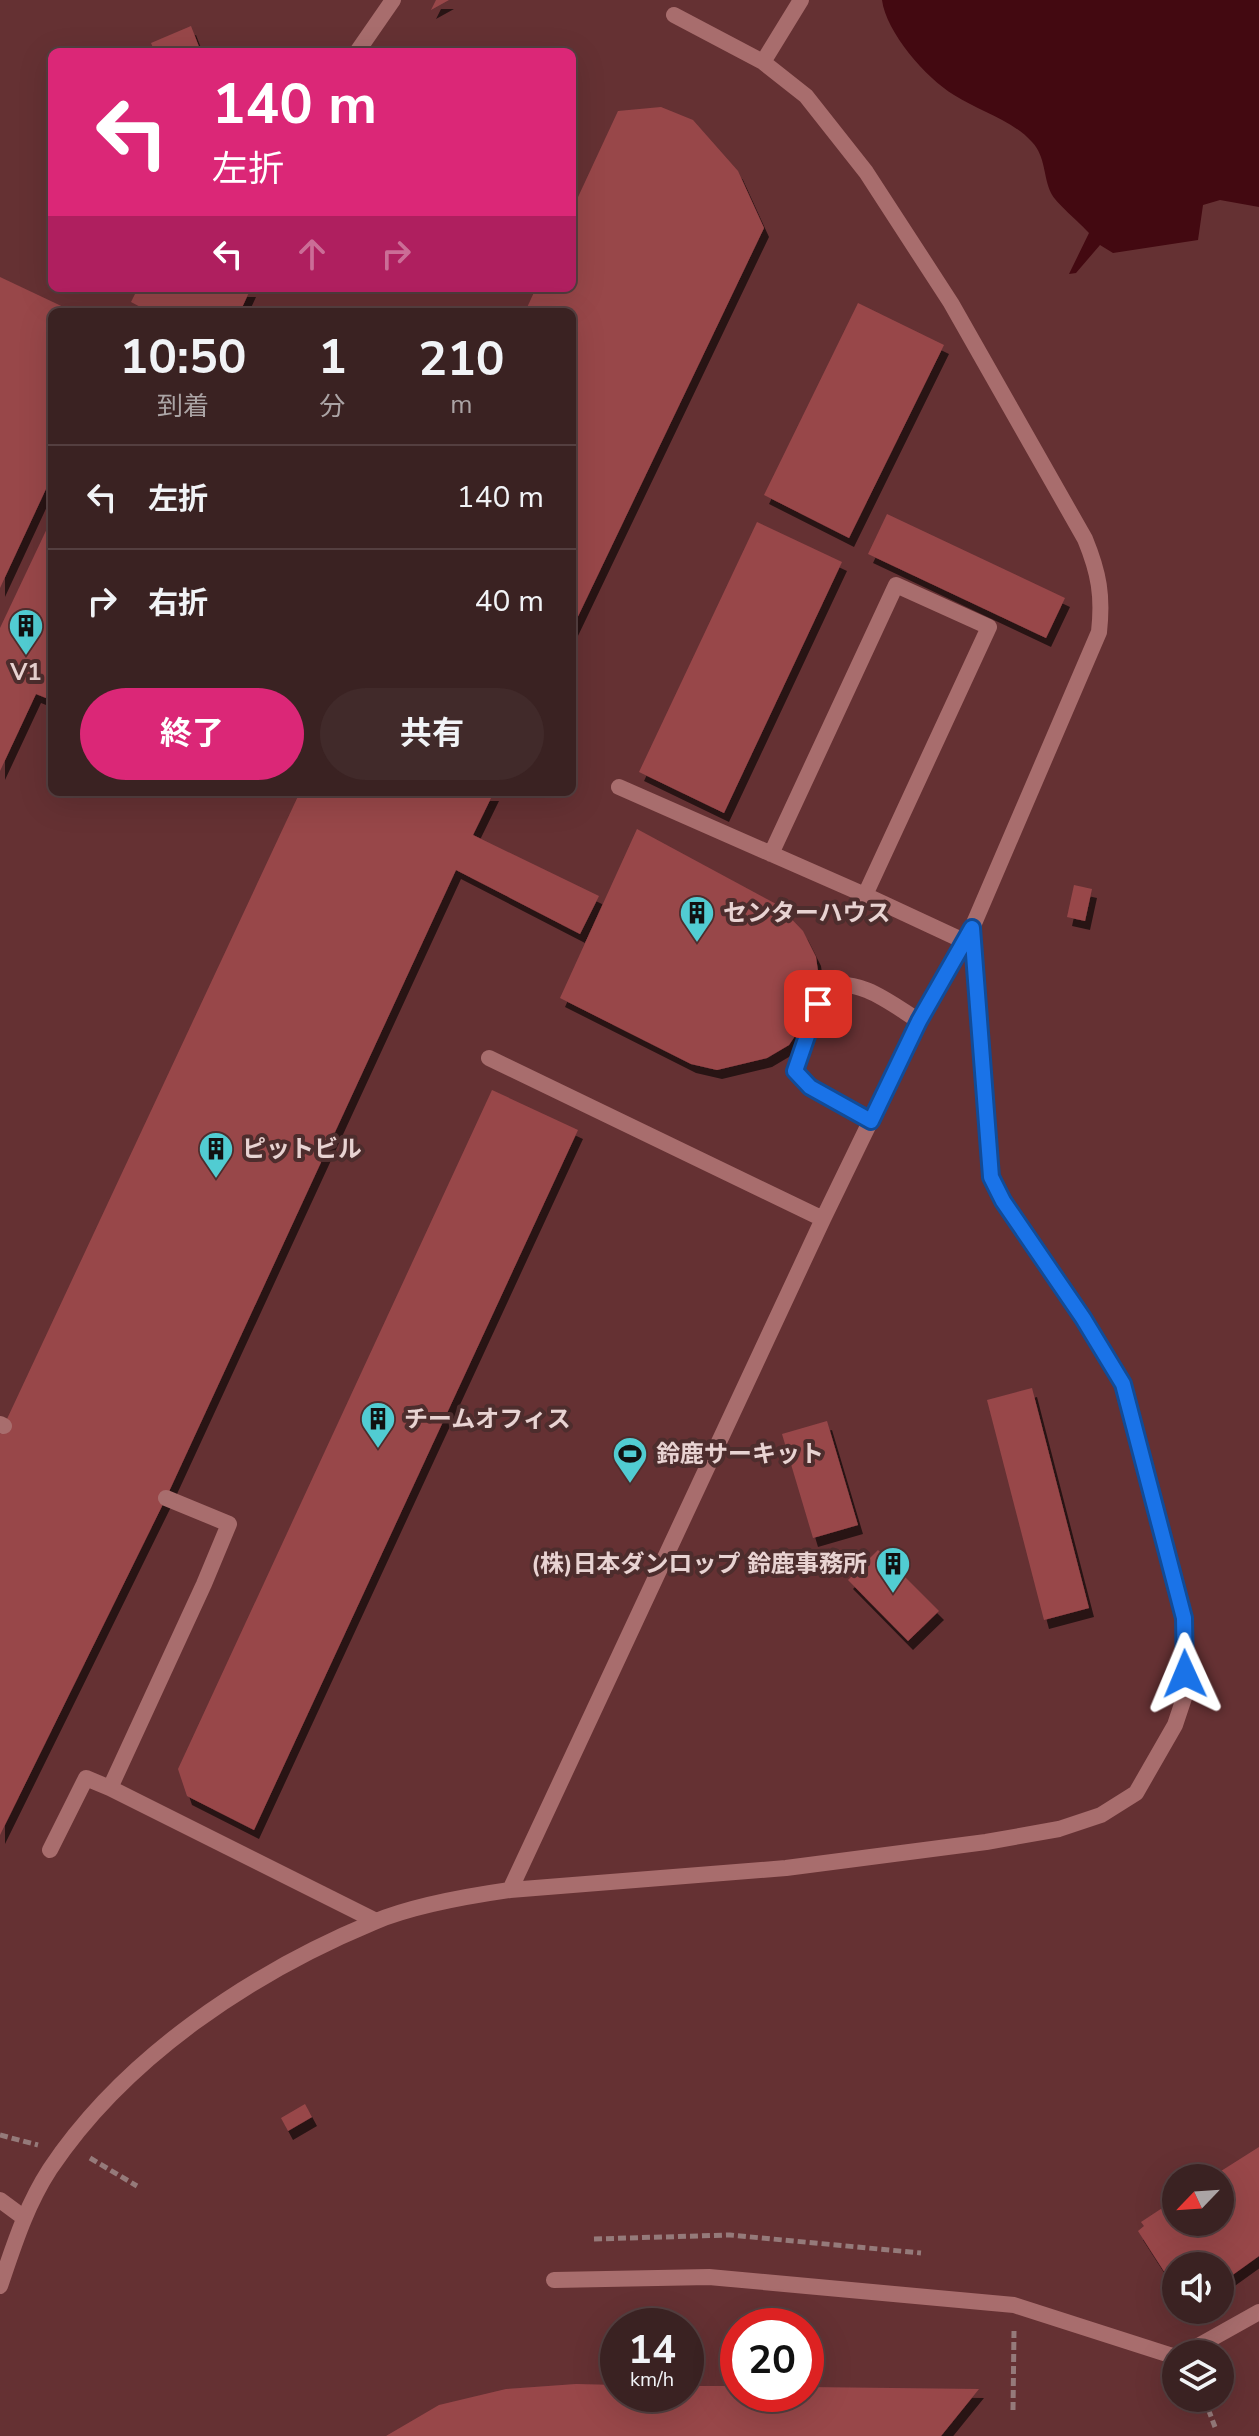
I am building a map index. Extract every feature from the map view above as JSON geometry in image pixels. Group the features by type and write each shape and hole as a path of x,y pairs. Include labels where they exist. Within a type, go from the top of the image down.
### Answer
{"lane":[{"path":"360,48 393,0"},
{"path":"763,62 801,0"},
{"path":"510,1890 823,1219 919,1021 969,935 1099,632 1102,606 1095,562 1085,539 951,303 866,172 806,96 763,62 674,15"},
{"path":"771,854 896,585 989,627 865,895"},
{"path":"619,787 865,895 969,935"},
{"path":"0,2286 23,2217 49,2171 78,2133 150,2056 200,2018 276,1970 376,1921 465,1896 510,1890 786,1868 986,1842 1059,1829 1101,1815 1136,1793 1175,1725 1185,1695 1184,1618 1123,1384 1003,1201 991,1177 969,935"},
{"path":"871,1121 810,1087 795,1071 826,986 847,984 862,988 919,1021"},
{"path":"489,1058 823,1219"},
{"path":"110,1788 229,1524 166,1498"},
{"path":"50,1850 86,1778 376,1921"},
{"path":"0,2200 23,2217"},
{"path":"554,2280 709,2277 1014,2305 1162,2353"},
{"path":"1209,2340 1259,2312"}],"path":[{"path":"594,2239 730,2235 921,2253"},
{"path":"1013,2410 1014,2305"},
{"path":"1209,2412 1215,2427"}],"shaded area":[{"name":"鈴鹿サーキット","path":"0,0 1259,0 1259,2436 0,2436"},
{"path":"882,0 1259,0 1259,207 1220,200 1203,205 1198,240 1113,253 1100,245 1076,273 1069,274 1089,233 1051,193 1037,148 1015,128 954,95 920,66 899,40"}],"building":[{"path":"436,0 449,0 431,10"},
{"path":"191,26 199,48 153,48 151,43"},
{"path":"661,107 693,120 738,171 764,228 576,621 576,308 527,308 534,292 576,292 576,201 618,111"},
{"path":"0,277 66,308 48,308 48,485 0,588"},
{"path":"136,292 249,292 242,308 142,308 131,302"},
{"path":"858,303 944,345 849,538 764,495"},
{"path":"887,514 1065,598 1046,638 868,554"},
{"path":"757,522 842,562 724,813 639,772"},
{"name":"V1","path":"48,526 48,694 46,698 36,694 0,771 0,628"},
{"name":"ピットビル","path":"298,796 492,796 473,835 599,896 580,934 456,870 166,1498 0,1835 0,1434"},
{"name":"センターハウス","path":"637,829 778,905 803,931 816,957 819,978 811,1012 789,1045 767,1058 717,1070 691,1064 560,998"},
{"path":"1074,885 1092,889 1085,921 1067,917"},
{"name":"チームオフィス","path":"492,1090 578,1130 254,1830 187,1796 178,1769"},
{"path":"1032,1388 1089,1608 1044,1620 987,1400"},
{"path":"827,1421 858,1525 813,1538 782,1434"},
{"name":"(株)日本ダンロップ 鈴鹿事務所","path":"878,1550 939,1611 908,1641 848,1580"},
{"path":"305,2104 312,2117 288,2131 281,2118"},
{"path":"1259,2147 1259,2256 1234,2274 1234,2252 1162,2252 1162,2268 1138,2231 1144,2226 1141,2222 1162,2208 1162,2236 1234,2236 1232,2164"},
{"path":"600,2385 600,2412 704,2412 704,2386 720,2386 720,2412 824,2412 824,2387 979,2389 941,2436 386,2436 439,2405 506,2389"}],"place":[{"name":"V1","path":"26,657"},
{"name":"センターハウス","path":"697,944"},
{"name":"ピットビル","path":"216,1180"},
{"name":"チームオフィス","path":"378,1450"},
{"name":"鈴鹿サーキット","path":"630,1485"},
{"name":"(株)日本ダンロップ 鈴鹿事務所","path":"893,1595"}],"route":[{"path":"818,1004 795,1071 810,1087 871,1121 919,1021 972,928 991,1177 1003,1201 1083,1318 1123,1384 1184,1618 1185,1674"}]}
